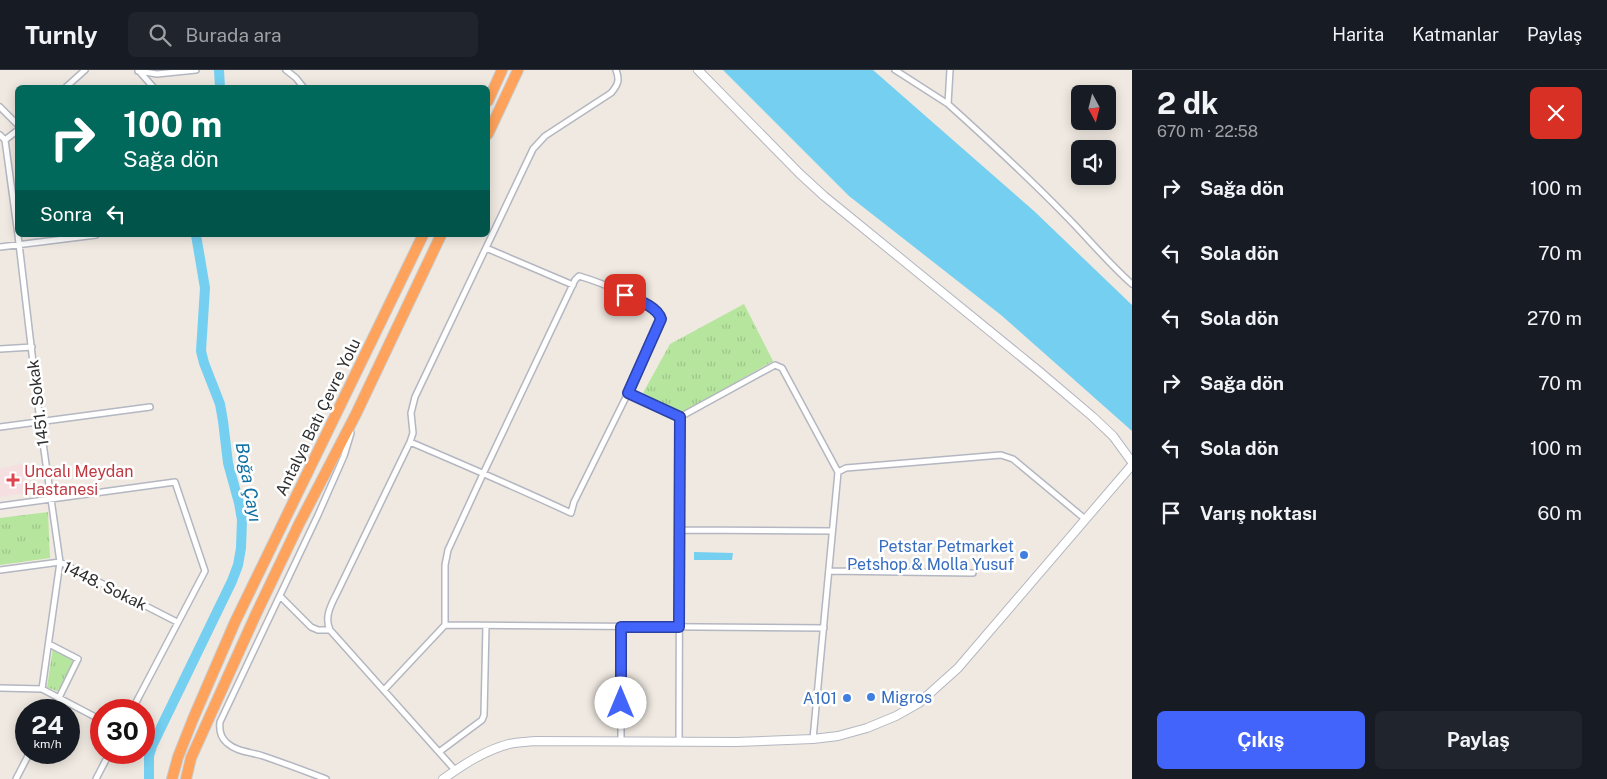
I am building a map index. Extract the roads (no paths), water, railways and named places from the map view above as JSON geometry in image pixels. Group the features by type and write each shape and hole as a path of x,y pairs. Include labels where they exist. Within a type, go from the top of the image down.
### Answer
{"highway":[{"path":"490,97 502,70"},
{"path":"490,130 518,70"},
{"name":"Antalya Batı Çevre Yolu","path":"172,779 178,757 193,719 235,622 422,237"},
{"path":"186,779 195,750 256,614 299,524 356,414 439,237"}],"main road":[{"path":"443,779 455,770 490,751 509,744 536,741 736,742 814,739 838,736 866,728 919,703 958,668 1132,463 1113,436 1093,417 824,196 698,70"}],"street":[{"path":"69,85 85,70"},
{"path":"138,70 157,74 196,70"},
{"path":"138,70 151,85"},
{"path":"286,70 302,85"},
{"path":"455,770 330,630 328,620 330,609 410,442 412,433 411,413 415,397 533,149 545,136 611,93 617,86 619,78 616,70"},
{"path":"896,70 948,104 1016,167 1066,216 1111,265 1132,284"},
{"path":"948,104 950,70"},
{"path":"0,106 15,122"},
{"path":"0,135 5,140 15,132"},
{"name":"1451. Sokak","path":"5,140 15,198"},
{"name":"1451. Sokak","path":"18,237 40,422 60,562 42,689"},
{"path":"0,247 79,237"},
{"path":"486,248 573,285"},
{"path":"384,690 445,625 445,565 448,550 483,474 573,285 579,276 642,302 659,313 661,319 628,393 574,502 571,513 483,474 410,442"},
{"path":"0,349 32,347"},
{"path":"680,417 775,365 782,368 838,472 814,739"},
{"path":"628,393 680,417"},
{"path":"0,426 150,407"},
{"path":"326,779 260,755 238,750 226,742 219,730 222,717 344,456 356,414"},
{"path":"679,742 680,417"},
{"path":"838,472 846,468 1001,455 1013,458 1085,519"},
{"path":"0,506 175,482 205,571 138,699"},
{"path":"680,530 832,531"},
{"name":"1448. Sokak","path":"0,570 60,562 177,622"},
{"path":"829,571 973,572"},
{"path":"280,596 311,627 318,630 330,630"},
{"path":"445,625 824,628"},
{"path":"439,752 482,720 484,714 486,626"},
{"path":"620,742 621,627"},
{"path":"49,644 78,659 60,698"},
{"path":"0,688 42,689 90,714"},
{"path":"16,779 24,764"},
{"path":"96,779 104,764"}],"water":[{"path":"723,70 873,70 1034,211 1132,305 1132,431 1001,315 849,196"},
{"path":"694,552 733,553 732,560 694,560"}],"waterway":[{"name":"Boğa Çayı","path":"219,70 220,85"},
{"name":"Boğa Çayı","path":"149,779 149,756 152,746 232,581 238,565 241,548 242,520 228,463 220,404 201,351 205,288 196,237"}],"place":[{"name":"Uncalı Meydan Hastanesi","path":"13,480"},
{"name":"Petstar Petmarket Petshop & Molla Yusuf","path":"1024,555"},
{"name":"Migros","path":"871,697"},
{"name":"A101","path":"847,698"}]}
